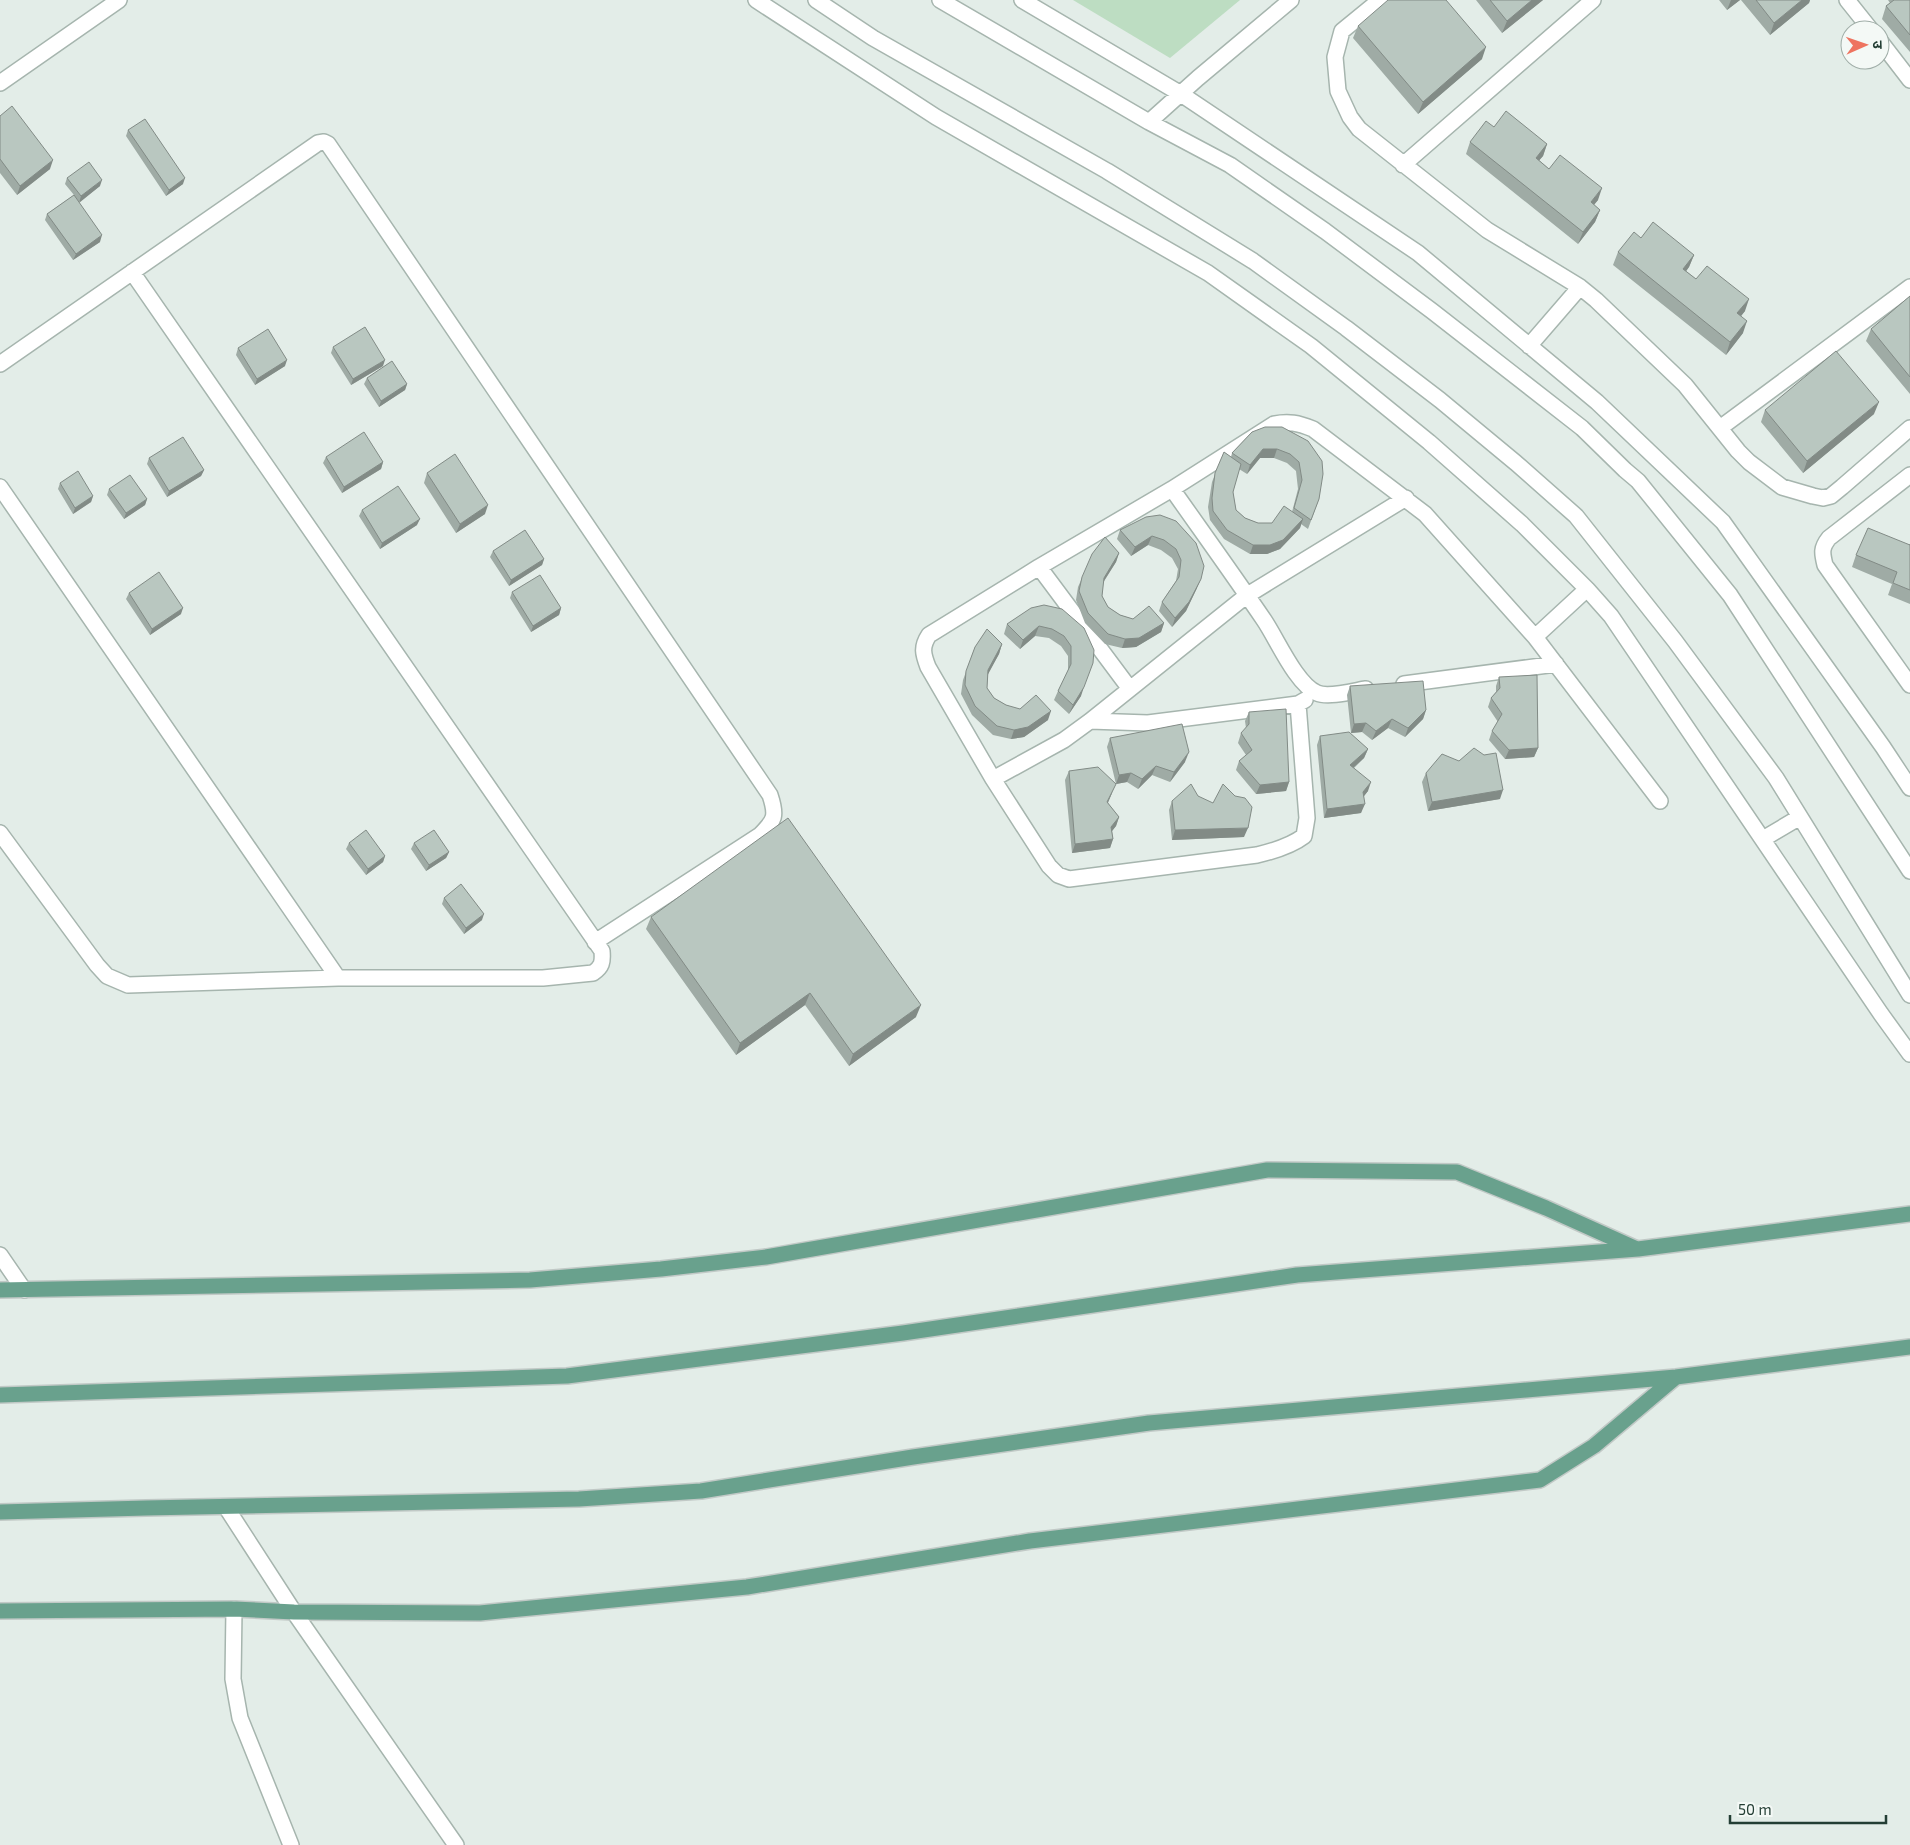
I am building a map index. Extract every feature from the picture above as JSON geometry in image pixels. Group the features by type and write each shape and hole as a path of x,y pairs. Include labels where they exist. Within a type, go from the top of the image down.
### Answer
{"main road":[{"path":"0,1290 530,1280 661,1269 766,1257 1267,1170 1457,1172 1546,1208 1638,1249"},
{"path":"0,1395 566,1376 902,1333 1296,1275 1638,1249 1910,1214"},
{"path":"0,1512 579,1499 701,1491 913,1457 1149,1423 1676,1377 1910,1346"},
{"path":"0,1611 234,1609 294,1612 480,1613 747,1587 1030,1541 1540,1480 1594,1446 1676,1377"}],"street":[{"path":"0,83 119,0"},
{"path":"756,0 936,117 1208,273 1312,346 1429,442 1522,524 1587,589 1611,616 1910,1054"},
{"path":"816,0 873,38 1107,171 1253,261 1409,376 1516,462 1576,516 1674,641 1776,778 1910,995"},
{"path":"940,0 1149,122 1230,166 1325,231 1432,311 1582,428 1638,481 1730,595 1910,871"},
{"path":"1022,0 1181,94 1418,253 1597,402 1723,522 1740,543 1884,747 1910,788"},
{"path":"1149,122 1291,0"},
{"path":"1380,0 1342,31 1335,57 1338,91 1350,117 1359,129 1494,235 1580,287 1685,385 1748,462 1782,487 1822,498 1831,496 1910,428"},
{"path":"1403,165 1593,0"},
{"path":"1847,0 1863,20"},
{"path":"1890,55 1910,80"},
{"path":"0,364 318,143 324,142 328,144 770,795 774,806 775,814 772,824 760,835 595,942"},
{"path":"0,833 97,965 107,976 128,985 338,978 543,978 593,973 600,968 603,960 602,951 132,272"},
{"path":"1529,346 1580,287"},
{"path":"1720,428 1910,287"},
{"path":"1298,704 1307,828 1304,836 1271,852 1257,855 1069,879 1058,875 1049,866 993,779 928,667 923,654 924,644 929,635 1039,567 1172,489 1274,424 1298,422 1313,429 1425,514 1535,637 1660,802"},
{"path":"1910,475 1829,538 1822,547 1825,565 1910,685"},
{"path":"0,487 338,978"},
{"path":"1172,489 1264,620 1296,672 1305,684 1318,693 1332,694 1556,664"},
{"path":"993,779 1064,740 1246,596 1406,498"},
{"path":"1039,567 1130,689"},
{"path":"1535,637 1587,589"},
{"path":"1090,721 1148,723 1298,704 1318,693"},
{"path":"1763,840 1800,817"},
{"path":"0,1255 24,1290"},
{"path":"226,1507 294,1612 456,1845"},
{"path":"234,1609 233,1678 240,1718 291,1845"}],"green space":[{"path":"1073,0 1240,0 1170,58"}],"building":[{"path":"1388,0 1446,0 1486,47 1423,102 1358,26"},
{"path":"1490,0 1532,0 1507,21"},
{"path":"1756,0 1802,0 1774,23"},
{"path":"1894,0 1910,0 1910,35 1886,6"},
{"path":"12,106 53,160 20,186 0,159 0,116"},
{"path":"1506,111 1547,144 1536,158 1549,169 1560,155 1602,188 1591,202 1600,210 1583,232 1470,142 1486,121 1494,127"},
{"path":"145,119 185,178 169,190 128,130"},
{"path":"89,162 102,180 81,196 67,178"},
{"path":"74,195 102,235 76,254 47,214"},
{"path":"1653,222 1694,255 1683,269 1696,279 1707,266 1749,299 1737,313 1747,321 1730,342 1618,252 1634,232 1641,238"},
{"path":"1910,296 1910,377 1871,329"},
{"path":"365,327 385,360 353,379 333,347"},
{"path":"268,329 287,360 257,379 238,348"},
{"path":"1836,351 1879,402 1807,461 1765,410"},
{"path":"392,361 407,384 381,401 367,378"},
{"path":"1265,427 1282,427 1308,441 1322,461 1323,474 1319,499 1311,520 1294,508 1302,480 1299,462 1290,454 1277,449 1263,449 1250,465 1232,453 1252,432"},
{"path":"364,432 383,462 344,487 326,457"},
{"path":"183,437 204,470 169,491 149,458"},
{"path":"1224,452 1241,464 1233,492 1236,510 1245,518 1258,523 1272,523 1284,506 1303,519 1283,540 1270,545 1253,545 1227,530 1213,511 1212,498 1215,473"},
{"path":"455,454 488,505 460,524 427,473"},
{"path":"78,471 93,496 75,508 60,483"},
{"path":"130,475 147,499 126,513 109,489"},
{"path":"398,486 420,519 382,543 362,510"},
{"path":"1160,515 1176,521 1196,543 1204,566 1201,579 1189,602 1175,618 1162,602 1179,577 1181,560 1176,549 1164,540 1152,536 1135,547 1120,530 1146,517"},
{"path":"1868,528 1910,545 1910,590 1893,583 1897,572 1856,555"},
{"path":"525,530 544,559 511,580 493,551"},
{"path":"1105,537 1119,553 1104,578 1102,596 1108,607 1120,615 1133,619 1149,606 1164,623 1139,638 1125,639 1108,634 1088,613 1079,591 1082,577 1092,554"},
{"path":"159,572 183,608 152,629 129,593"},
{"path":"540,575 561,608 533,626 512,592"},
{"path":"1044,605 1062,609 1084,628 1094,650 1093,663 1084,687 1073,705 1058,691 1071,664 1071,646 1064,636 1052,629 1039,626 1023,640 1007,624 1031,608"},
{"path":"987,629 1002,644 988,670 987,688 994,698 1006,705 1020,709 1036,695 1051,711 1028,727 1014,730 997,726 975,706 965,685 966,671 975,647"},
{"path":"1537,675 1538,748 1509,750 1492,731 1502,714 1491,698 1500,688 1499,677"},
{"path":"1423,681 1426,710 1408,728 1392,719 1376,731 1366,723 1354,724 1350,686"},
{"path":"1286,709 1289,782 1260,785 1239,761 1252,750 1241,733 1249,724 1249,712"},
{"path":"1182,724 1189,752 1174,772 1156,766 1142,779 1131,773 1119,775 1110,738"},
{"path":"1349,732 1368,749 1350,765 1371,782 1363,792 1365,804 1327,809 1320,736"},
{"path":"1474,748 1484,755 1496,753 1503,790 1432,802 1426,773 1442,754 1459,761"},
{"path":"1098,767 1116,784 1107,802 1119,817 1111,827 1113,839 1075,844 1069,771"},
{"path":"1191,784 1198,796 1213,803 1223,784 1235,796 1245,798 1252,807 1248,828 1175,830 1172,801"},
{"path":"788,818 921,1005 853,1054 810,993 740,1043 651,917"},
{"path":"366,830 385,856 368,869 349,843"},
{"path":"434,830 449,852 429,865 414,843"},
{"path":"461,884 484,914 466,928 444,898"}]}
